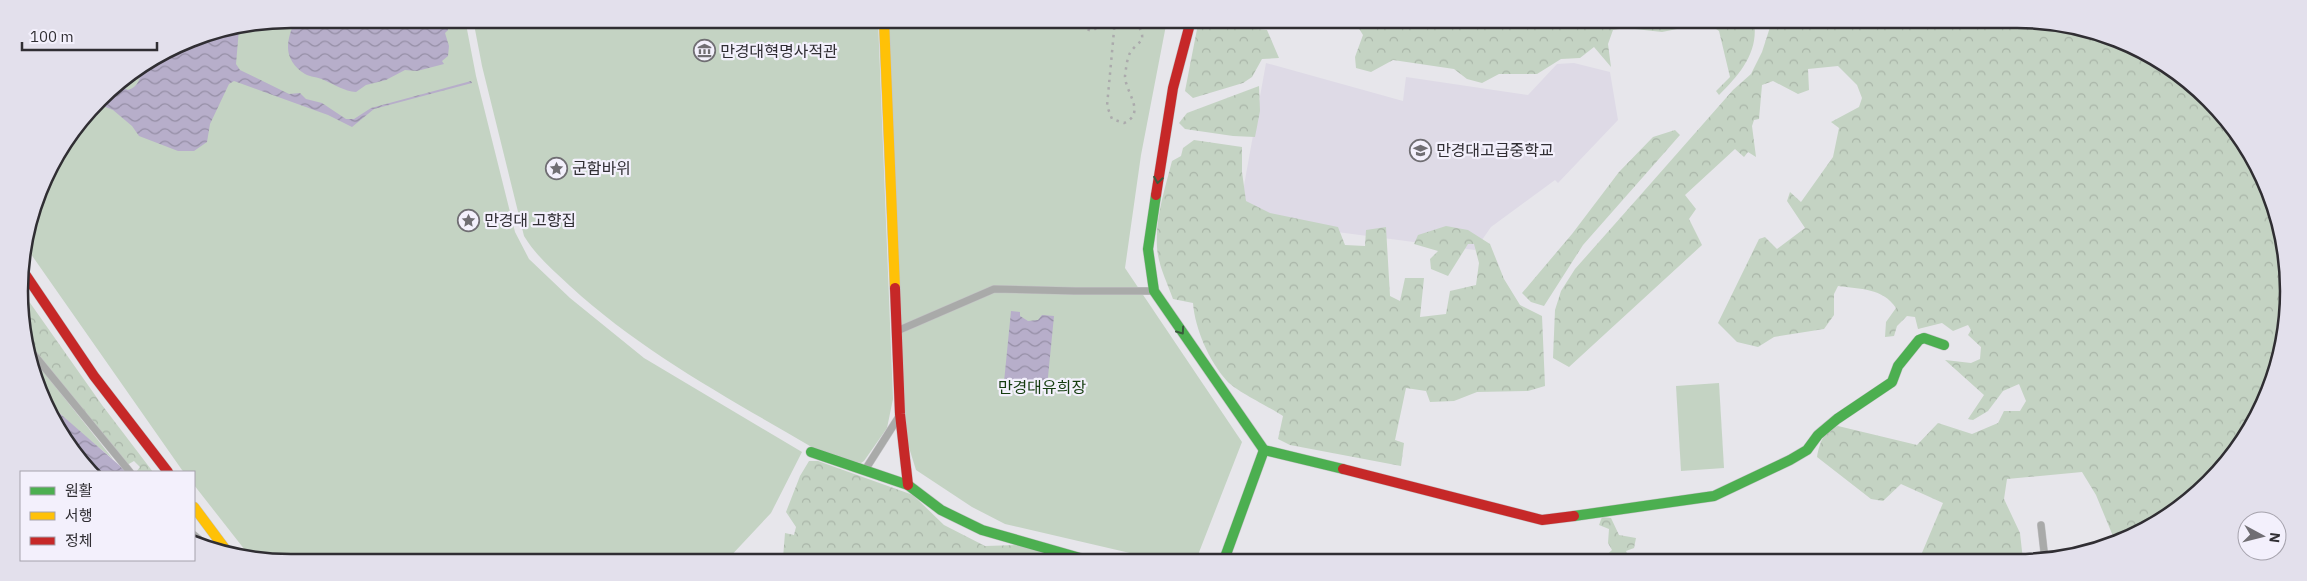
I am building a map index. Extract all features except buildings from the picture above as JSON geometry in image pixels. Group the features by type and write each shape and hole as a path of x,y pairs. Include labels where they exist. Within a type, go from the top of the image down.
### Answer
{"main road":[{"path":"884,28 900,414 908,485"},
{"path":"1188,28 1173,88 1165,132 1148,249 1154,290 1264,450 1436,491 1542,520 1641,508 1714,496 1790,460 1807,450 1818,435 1836,419 1892,382 1898,366 1918,340 1924,338 1944,345"},
{"path":"28,280 94,376 167,471"},
{"path":"1226,554 1264,450"},
{"path":"811,452 908,485 941,510 982,530 1066,554"},
{"path":"195,508 222,545"}],"street":[{"path":"896,331 994,288 1154,290"},
{"path":"36,357 129,471"},
{"path":"866,470 900,414"},
{"path":"2041,525 2044,552"}],"shaded area":[{"name":"만경대고급중학교","path":"1266,63 1403,101 1406,77 1528,95 1557,64 1574,63 1610,72 1618,120 1558,183 1555,180 1491,227 1475,250 1238,219"}],"green space":[{"path":"273,28 467,28 476,76 515,232 529,259 570,298 644,358 802,452 771,513 733,554 290,554 256,551 244,549 195,486 195,471 182,470 30,253 36,222 55,174 72,144 93,117 130,82 159,63 206,41 222,36"},
{"path":"475,28 878,28 893,399 887,428 864,461 861,463 832,457 815,449 688,374 627,333 570,286 539,256 524,236 482,66"},
{"name":"만경대유희장","path":"889,28 1165,28 1141,155 1125,268 1242,442 1198,554 1134,554 1005,524 972,507 916,470 906,438"},
{"path":"1197,28 1267,30 1279,58 1262,59 1252,77 1243,83 1193,98 1185,91"},
{"path":"1359,28 1626,28 1613,30 1608,44 1611,67 1594,47 1580,58 1561,59 1537,74 1499,74 1482,83 1467,79 1454,69 1393,60 1371,72 1356,68 1355,57 1363,35"},
{"path":"1626,28 1682,28 1662,32"},
{"path":"1714,28 1755,28 1755,32 1751,52 1741,71 1719,95 1716,91 1730,77 1719,31"},
{"path":"1770,28 2034,28 2085,36 2101,41 2148,63 2190,93 2225,130 2252,174 2271,222 2279,273 2280,290 2277,325 2266,375 2244,422 2214,464 2190,488 2163,509 2113,535 2096,495 2082,472 2007,479 2004,499 2020,533 2022,554 1922,554 1943,503 1901,484 1883,501 1871,499 1817,457 1823,438 1838,426 1917,445 1938,423 1972,434 1998,423 2004,411 2020,411 2026,401 2019,384 2003,391 1988,411 1973,420 1968,419 1984,395 1945,360 1971,363 1980,359 1981,347 1968,335 1971,330 1968,325 1953,331 1942,323 1918,329 1915,317 1907,316 1897,326 1894,336 1885,337 1886,322 1896,308 1885,297 1863,289 1838,286 1834,294 1834,315 1824,329 1774,337 1758,347 1737,342 1718,323 1759,239 1765,237 1777,249 1805,228 1787,201 1790,192 1801,202 1833,157 1839,128 1831,122 1859,107 1862,98 1857,85 1838,66 1808,69 1809,90 1798,94 1773,81 1762,85 1759,119 1754,120 1752,126 1756,157 1748,152 1744,157 1735,149 1685,195 1696,209 1689,219 1702,245 1569,367 1553,358 1555,310 1561,291 1575,269 1733,90 1751,74 1762,52"},
{"path":"1259,86 1260,111 1255,137 1233,136 1185,129 1179,123 1187,113"},
{"path":"1675,130 1680,135 1583,245 1544,306 1531,302 1522,293 1572,234 1619,172 1653,137"},
{"path":"1194,140 1242,147 1242,172 1246,201 1270,213 1338,227 1345,245 1365,246 1366,230 1386,227 1390,296 1400,301 1405,278 1424,278 1420,317 1446,314 1450,291 1476,285 1479,263 1474,244 1468,244 1448,276 1431,269 1430,259 1438,251 1414,244 1418,235 1446,226 1468,230 1490,244 1504,279 1520,305 1542,316 1545,386 1528,391 1477,392 1454,401 1430,402 1426,391 1406,388 1395,440 1404,443 1401,466 1290,445 1278,439 1283,416 1238,390 1220,373 1200,334 1193,303 1173,299 1159,260 1157,247 1158,225 1161,204 1172,161 1181,156 1183,148"},
{"path":"28,300 102,405 152,471 137,471 140,467 134,461 127,465 35,351"},
{"path":"38,364 113,459 72,425 55,407"},
{"path":"1719,383 1724,468 1681,471 1676,386"},
{"path":"809,461 818,461 913,495 944,525 985,546 1019,545 1050,554 783,554 785,533 794,535 796,527 786,512 800,476"},
{"path":"1602,517 1611,518 1619,535 1636,538 1634,548 1626,551 1627,554 1608,554 1612,550 1608,543 1609,529 1599,525"}],"water":[{"path":"292,28 447,28 445,33 449,46 448,56 442,61 444,64 417,71 405,70 386,80 366,85 356,92 309,76 298,68 289,56 288,42"},
{"path":"239,33 236,64 240,70 289,94 300,93 306,99 322,103 346,119 354,119 371,108 471,81 472,83 374,109 352,127 328,115 234,81 229,84 210,124 207,142 194,151 178,151 139,136 132,126 113,110 104,106 124,87 128,90 132,89 140,75 174,55 206,41"},
{"path":"1011,311 1020,312 1020,316 1028,321 1038,320 1042,315 1054,316 1047,387 1004,382"},
{"path":"57,411 126,471 100,471 82,451"}],"railway":[{"path":"1084,28 1092,31 1096,28"},
{"path":"1114,28 1107,106 1112,119 1124,123 1131,119 1134,114 1133,102 1125,76 1130,53 1142,38 1140,28"}],"traffic: fast":[{"path":"1156,195 1148,249 1154,291 1264,450 1343,469"},
{"path":"1574,516 1714,496 1807,450 1818,435 1837,419 1892,382 1898,366 1919,340 1924,338 1944,345"},
{"path":"1226,554 1264,450"},
{"path":"811,452 908,485 941,510 982,530 1066,554"}],"traffic: slow":[{"path":"884,28 895,288"},
{"path":"195,508 222,545"}],"traffic: jam":[{"path":"1156,195 1173,88 1189,28"},
{"path":"28,278 94,376 167,471"},
{"path":"895,288 900,414 908,485"},
{"path":"1343,469 1542,520 1574,516"}],"place":[{"name":"만경대혁명사적관","path":"704,51"},
{"name":"만경대고급중학교","path":"1420,150"},
{"name":"군함바위","path":"556,168"},
{"name":"만경대 고향집","path":"468,220"}]}
